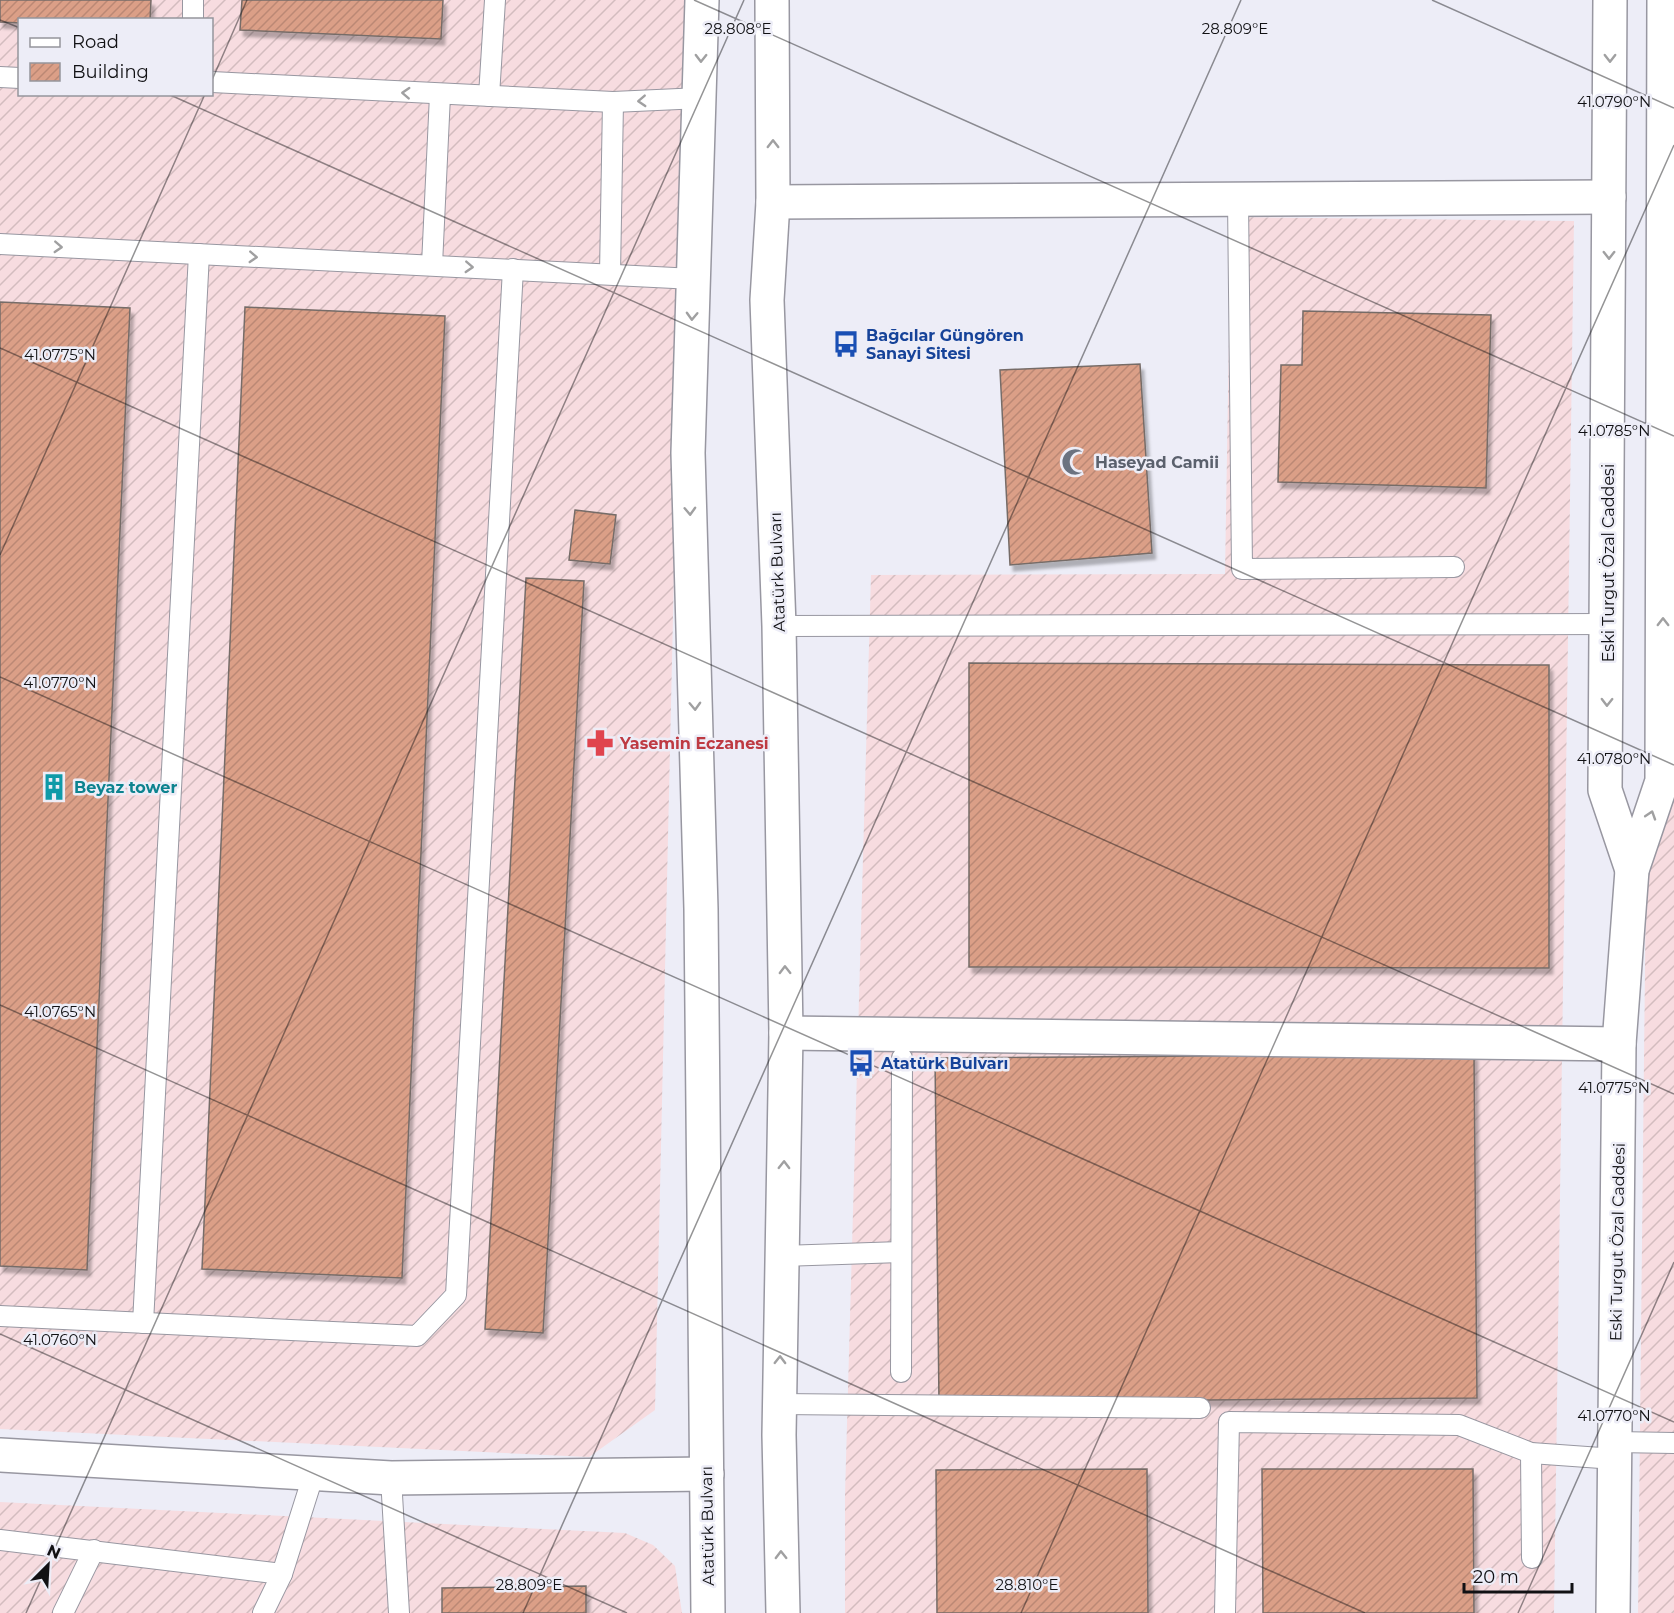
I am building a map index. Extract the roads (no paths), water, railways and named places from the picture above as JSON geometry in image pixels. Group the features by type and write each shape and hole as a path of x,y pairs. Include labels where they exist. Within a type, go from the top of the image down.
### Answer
{"street":[{"name":"Atatürk Bulvarı","path":"702,0 701,98 688,453 701,909 708,1613"},
{"name":"Atatürk Bulvarı","path":"772,0 773,202 768,300 779,626 786,1033 779,1404 783,1613"},
{"name":"Eski Turgut Özal Caddesi","path":"1610,0 1608,624 1605,790 1632,870"},
{"name":"Eski Turgut Özal Caddesi","path":"1613,1613 1619,1044 1632,870 1662,781 1670,75 1664,0"},
{"path":"773,202 1609,196"},
{"path":"786,1033 1619,1044"},
{"path":"0,1455 391,1478 707,1474"}],"lane":[{"path":"192,18 193,0"},
{"path":"489,96 495,0"},
{"path":"0,77 18,78"},
{"path":"213,82 613,102 701,98"},
{"path":"432,265 441,95"},
{"path":"610,274 613,102"},
{"path":"1238,199 1242,569 1454,567"},
{"path":"0,244 694,279"},
{"path":"143,1323 199,254"},
{"path":"0,1316 417,1336 456,1295 513,269"},
{"path":"779,626 1608,624"},
{"path":"901,1372 902,1058"},
{"path":"782,1256 901,1252"},
{"path":"779,1404 1200,1408"},
{"path":"1225,1613 1229,1422 1459,1425 1531,1454 1615,1450 1674,1443"},
{"path":"1531,1454 1532,1558"},
{"path":"263,1613 282,1574 314,1473"},
{"path":"391,1478 399,1613"},
{"path":"0,1540 282,1574"},
{"path":"63,1613 94,1550"}],"place":[{"name":"Bağcılar Güngören Sanayi Sitesi","path":"846,344"},
{"name":"Haseyad Camii","path":"1075,462"},
{"name":"Yasemin Eczanesi","path":"600,743"},
{"name":"Beyaz tower","path":"54,787"},
{"name":"Atatürk Bulvarı","path":"861,1063"}]}
